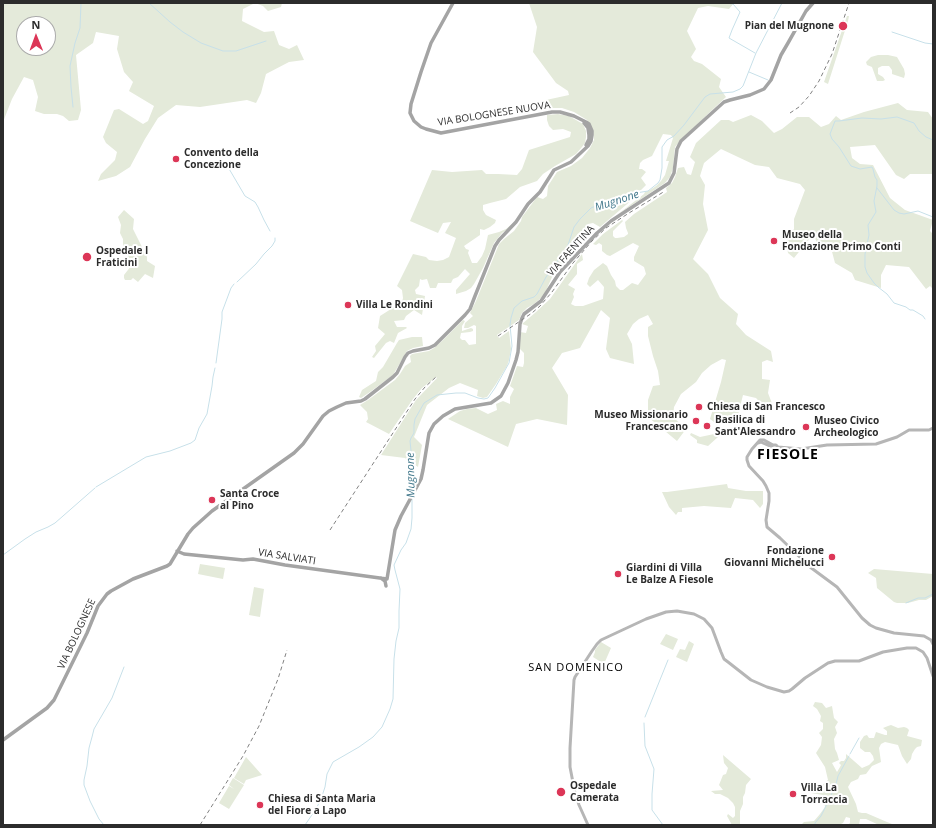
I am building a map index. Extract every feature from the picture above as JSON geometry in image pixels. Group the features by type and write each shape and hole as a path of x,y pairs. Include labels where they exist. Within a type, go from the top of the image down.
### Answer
{"main road":[{"name":"VIA BOLOGNESE NUOVA","path":"247,486 300,448 323,416 329,411 346,404 365,399 397,373 408,353 435,345 465,315 475,296 495,246 499,240 514,225 528,204 540,192 554,170 571,162 580,154 588,141 589,130 585,124 574,116 560,112 552,112 441,133 426,130 414,121 411,115 411,104 431,43 453,3"},
{"name":"VIA FAENTINA","path":"387,578 395,530 419,483 423,470 429,433 434,424 443,416 455,409 492,403 502,396 516,360 519,345 520,324 524,314 541,301 560,272 597,233 612,221 669,183 674,173 677,149 681,141 726,102 750,95 763,90 766,87 771,80 781,55 806,11 813,3"},
{"path":"933,428 929,430 911,430 898,437 878,444 836,444 797,449 778,447 775,451 772,449 773,446 762,440 748,455 747,460 751,470 766,486 769,493 766,522 767,528 780,538 810,567 837,587 862,618 870,625 894,634 924,636 931,640 933,644"},
{"name":"VIA BOLOGNESE","path":"3,740 47,708 54,700 103,598 110,591 125,582 168,566 190,531 212,511 247,486"},
{"name":"VIA SALVIATI","path":"178,549 185,554 256,560 387,578"},
{"path":"380,578 385,580 386,586"},
{"path":"588,825 579,805 572,777 570,760 575,677 601,640 653,616 666,612 677,611 694,614 704,619 712,628 724,658 751,680 779,691 789,691 828,663 835,661 859,661 883,652 906,648 916,648 922,652 927,658 933,676"}],"green space":[{"path":"3,3 255,3 243,9 242,21 264,32 274,31 279,45 289,49 297,45 304,60 289,62 266,74 261,93 256,103 247,100 200,107 176,105 158,118 130,167 116,176 98,181 101,174 115,160 117,152 106,143 103,137 114,110 119,109 143,124 148,121 154,106 129,91 133,82 124,72 117,49 119,36 96,32 93,43 76,55 81,110 78,120 69,121 63,116 57,114 44,114 35,111 38,97 33,80 24,77 12,99 3,122"},
{"path":"255,3 282,3 281,7 268,11 263,6"},
{"path":"529,3 734,3 729,9 708,6 698,8 687,31 696,49 691,57 694,61 702,64 721,79 719,87 726,97 675,147 673,168 670,177 665,183 617,215 645,192 656,186 665,175 669,161 666,161 673,138 671,135 663,134 652,156 640,163 639,169 646,172 641,178 646,185 641,190 631,194 633,199 600,227 593,223 588,224 575,247 572,247 568,251 565,262 552,277 545,293 541,298 522,313 519,320 497,335 499,338 509,331 511,349 507,366 487,397 483,398 477,396 478,390 460,383 449,388 427,405 414,437 422,445 418,467 405,458 381,455 416,400 437,378 436,377 422,388 389,434 366,422 368,419 367,412 360,405 395,380 405,366 411,362 410,356 412,354 429,351 434,348 463,320 465,321 462,326 462,331 471,328 473,331 461,333 460,338 465,340 469,345 476,344 476,326 474,325 464,328 465,323 473,316 470,313 499,244 514,231 522,217 537,197 543,199 547,196 548,186 557,172 571,166 582,158 594,140 593,130 587,120 574,112 562,108 548,108 546,100 569,95 568,91 556,83 533,52 537,27"},
{"path":"847,16 849,16 848,21 828,84 824,82"},
{"path":"878,55 897,57 904,69 904,78 892,74 892,70 889,66 882,66 878,68 878,74 885,80 877,81 872,67 867,65 866,62 871,57"},
{"path":"898,103 907,110 928,112 933,119 933,174 910,174 904,179 896,175 875,145 850,147 852,158 860,164 873,165 890,198 905,210 933,220 930,231 933,234 933,289 930,286 926,289 909,267 886,265 881,275 881,288 855,280 852,273 835,263 831,248 817,243 815,238 811,237 794,258 788,253 786,241 794,229 794,219 805,190 800,184 777,178 769,167 755,165 721,149 704,163 700,176 705,185 703,204 708,230 693,259 708,274 720,298 738,314 736,324 746,335 771,351 773,362 767,360 762,362 762,379 770,380 768,393 773,406 767,410 756,398 743,395 737,419 731,422 714,422 710,419 726,360 722,359 711,365 702,373 696,382 681,394 674,407 673,417 686,429 677,441 648,417 648,400 653,386 660,385 658,371 648,336 648,327 653,324 648,315 639,319 633,324 627,334 632,344 634,364 610,358 606,349 610,318 601,310 580,348 562,353 552,368 568,395 567,425 537,419 516,424 508,447 448,419 460,411 467,409 476,408 488,414 497,410 496,404 503,401 510,404 510,397 514,389 510,386 517,366 523,367 524,363 524,353 520,349 520,332 526,333 528,326 522,324 550,299 582,254 583,260 577,264 577,274 568,285 575,289 571,304 575,306 583,306 603,299 604,287 598,280 590,287 587,284 594,270 603,263 607,266 616,286 620,290 623,290 632,283 638,285 646,274 644,267 634,261 634,257 639,246 633,243 610,256 602,251 602,245 599,243 596,245 593,244 603,234 622,220 623,221 613,231 613,236 617,238 624,237 628,234 625,222 634,214 667,192 666,188 672,183 678,168 684,167 687,174 691,175 695,162 690,157 696,143 721,120 729,120 733,122 751,115 762,121 774,133 782,129 797,117 809,117 821,127 829,124 836,116 841,120"},
{"path":"558,114 569,116 583,124 586,131 586,137 585,143 582,147 576,154 543,174 537,181 520,187 506,199 483,205 483,210 486,215 496,220 490,227 484,230 480,229 480,235 464,246 469,250 468,253 472,263 477,263 482,256 488,235 506,229 513,223 494,243 474,284 466,291 456,294 456,290 470,274 465,269 458,277 453,279 451,283 438,283 436,288 430,288 427,279 420,279 419,286 415,290 416,294 425,296 422,315 414,310 406,316 404,320 394,321 397,327 407,328 398,333 394,343 390,341 386,343 374,358 372,357 376,351 375,346 385,334 378,328 380,316 402,302 402,290 397,286 413,254 426,257 429,260 443,260 449,257 456,238 445,233 451,222 443,223 438,233 410,221 432,170 452,172 482,170 486,174 517,175 522,169 529,150 570,137 571,132 563,129 553,130 549,126 547,115"},
{"path":"124,210 134,219 133,229 147,257 147,261 155,266 153,278 145,274 138,282 133,278 131,280 125,280 124,278 124,275 131,266 131,262 123,245 123,239 120,233 121,225 118,217"},
{"path":"412,337 422,337 423,346 407,351 393,375 361,398 359,397 362,390 376,381 378,372 383,367 399,340"},
{"path":"691,433 700,437 719,433 718,437 708,446 697,443 697,440 690,435"},
{"path":"727,484 728,488 746,491 763,491 763,504 760,508 753,500 735,498 731,508 704,506 682,508 682,512 678,512 676,515 669,507 662,492 667,492"},
{"path":"200,564 225,568 223,579 198,574"},
{"path":"874,569 933,574 933,596 926,600 908,603 894,602 877,588 876,578 868,573"},
{"path":"254,587 264,589 260,617 249,615"},
{"path":"666,634 678,639 673,650 660,644"},
{"path":"689,641 694,644 687,662 676,657 680,649 685,650"},
{"path":"601,642 611,648 604,664 593,657 595,650"},
{"path":"815,702 822,703 826,708 832,706 834,718 838,722 835,727 837,733 834,739 835,749 839,760 832,763 837,772 841,765 839,763 844,761 846,754 862,768 869,765 874,760 873,756 870,752 865,752 860,748 860,742 864,736 867,735 869,738 874,738 876,732 887,735 887,731 883,728 888,726 891,725 898,728 907,728 909,730 907,736 922,740 921,746 915,749 907,764 898,745 885,742 881,744 879,748 881,762 872,766 866,774 860,775 858,779 851,782 848,787 858,812 866,813 892,825 879,825 866,819 860,819 859,825 848,825 850,823 850,818 846,817 843,823 839,825 801,825 804,822 814,821 825,807 823,795 811,793 809,788 819,788 828,780 825,767 816,753 821,745 822,737 819,733 823,729 823,723 820,721 821,716 817,709 813,706"},
{"path":"723,755 751,779 746,785 743,797 743,804 740,811 740,825 732,825 727,816 728,814 733,818 735,816 735,807 733,803 728,798 720,794 715,794 711,791 723,790 719,785 728,768 724,763"},
{"path":"246,757 262,775 246,780 244,784 234,778"},
{"path":"233,778 244,785 229,809 219,803 229,786 234,789 229,785"}],"waterway":[{"path":"73,107 70,66 80,28 81,3"},
{"path":"149,3 183,32 201,43 223,51 236,51 266,41"},
{"path":"726,3 733,4 740,12 729,38 755,53"},
{"name":"Mugnone","path":"412,491 412,460 410,441 414,433 415,419 424,403 437,395 456,393 465,393 484,399 488,398 509,363 512,346 510,325 514,308 522,301 534,297 537,294 546,277 565,251 574,227 591,208 598,205 617,202 636,193 648,191 658,183 662,168 662,147 667,140 674,136 684,125 705,97 710,94 733,92 743,86 756,53 782,3"},
{"path":"892,32 925,43 933,44"},
{"path":"749,72 768,80"},
{"path":"925,319 913,310 894,303 887,294 874,283 867,273 865,267 865,254 869,235 868,225 876,212 874,201 877,180 872,167 860,169 851,166 830,134 835,121 862,118 881,119 897,117 914,123 919,131 926,137 933,140"},
{"path":"228,167 245,196 255,202 270,231"},
{"path":"877,188 894,210 899,213 904,214 918,211 933,217"},
{"path":"237,282 272,246 275,238"},
{"path":"216,363 222,312 234,284"},
{"path":"96,487 146,457 170,451 195,440 199,428 207,414 215,368"},
{"path":"3,555 36,532 55,523 95,488"},
{"name":"Mugnone","path":"305,825 321,799 327,774 333,762 373,737 382,727 390,709 393,699 394,659 399,628 400,589 394,565 406,543 411,529 412,498"},
{"path":"906,603 918,598 925,598 933,594"},
{"path":"645,717 668,660"},
{"path":"104,825 99,819 90,801 84,785 84,780 89,748 94,729 112,698 124,667"},
{"path":"644,723 645,746 654,769 652,810 663,825"},
{"path":"850,754 859,738"},
{"path":"815,825 828,802 838,776 849,756"}],"railway":[{"path":"790,113 799,107 809,96 819,81 832,54 849,3"},
{"path":"498,336 540,306 573,263 592,241 606,228 665,191"},
{"path":"330,530 415,399 436,377"},
{"path":"200,825 243,756 259,726 278,679 287,650"}],"place":[{"name":"Pian del Mugnone","path":"843,26"},
{"name":"Convento della Concezione","path":"176,159"},
{"name":"Museo della Fondazione Primo Conti","path":"774,241"},
{"name":"Ospedale I Fraticini","path":"87,257"},
{"name":"Villa Le Rondini","path":"348,305"},
{"name":"Chiesa di San Francesco","path":"699,407"},
{"name":"Museo Missionario Francescano","path":"696,421"},
{"name":"Basilica di Sant'Alessandro","path":"707,426"},
{"name":"Museo Civico Archeologico","path":"806,427"},
{"name":"Santa Croce al Pino","path":"212,500"},
{"name":"Fondazione Giovanni Michelucci","path":"832,557"},
{"name":"Giardini di Villa Le Balze A Fiesole","path":"618,574"},
{"name":"Ospedale Camerata","path":"561,792"},
{"name":"Villa La Torraccia","path":"793,794"},
{"name":"Chiesa di Santa Maria del Fiore a Lapo","path":"260,805"}],"district":[{"name":"FIESOLE","path":"788,455"},
{"name":"SAN DOMENICO","path":"576,668"}]}
